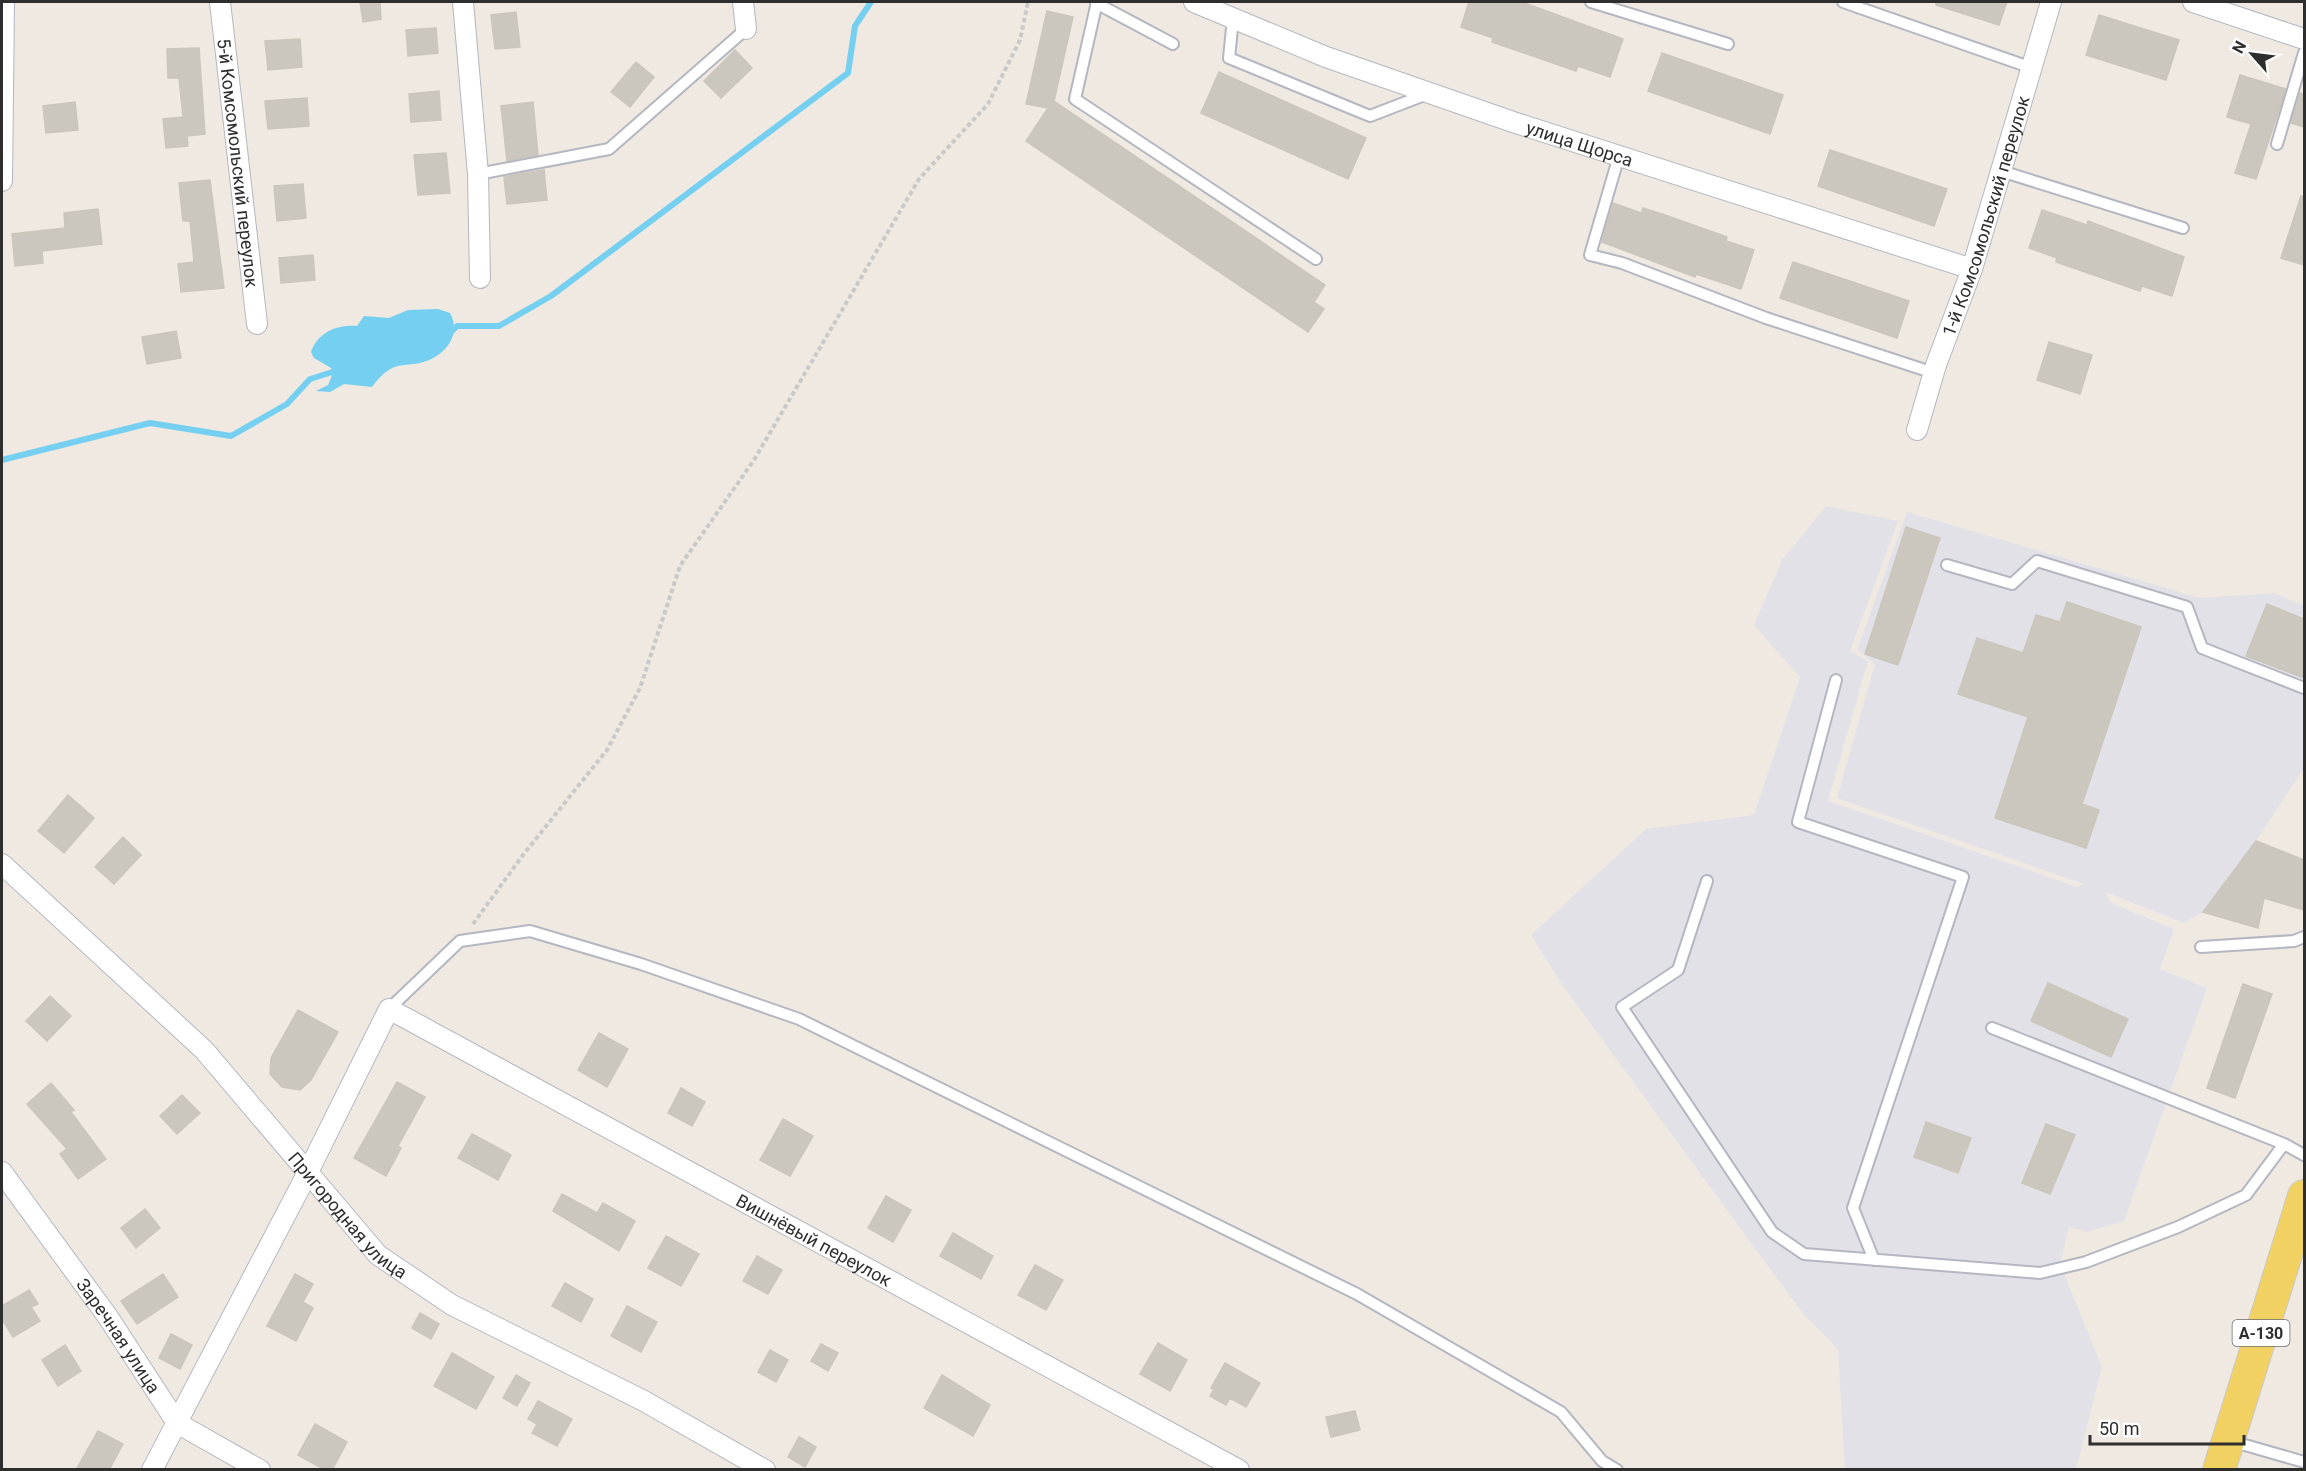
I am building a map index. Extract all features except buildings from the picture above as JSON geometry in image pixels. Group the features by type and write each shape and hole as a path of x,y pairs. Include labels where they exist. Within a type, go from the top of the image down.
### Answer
{"main road":[{"name":"А-130","path":"2218,1470 2304,1196"}],"street":[{"path":"2,181 4,2"},
{"name":"5-й Комсомольский переулок","path":"220,2 257,324"},
{"path":"463,2 478,174 480,278"},
{"path":"743,2 746,29"},
{"name":"улица Щорса","path":"1194,2 1326,57 1619,156 1972,269"},
{"name":"1-й Комсомольский переулок","path":"1917,430 1934,372 1972,269 2051,2"},
{"path":"2193,2 2304,39"},
{"name":"Пригородная улица","path":"2,864 204,1050 378,1255 452,1305 644,1401 765,1470"},
{"path":"153,1470 307,1174 389,1009"},
{"name":"Вишнёвый переулок","path":"389,1009 1239,1470"},
{"name":"Заречная улица","path":"2,1172 108,1317 177,1424 260,1470"}],"lane":[{"path":"1173,44 1096,2 1075,99 1316,259"},
{"path":"1591,2 1728,44"},
{"path":"1843,2 2032,68"},
{"path":"1233,18 1228,58 1370,116 1431,93"},
{"path":"478,174 609,149 746,29"},
{"path":"2277,144 2304,53"},
{"path":"1619,156 1590,255 1622,263 1766,318 1934,372"},
{"path":"2001,171 2183,228"},
{"path":"1947,565 2012,584 2037,561 2187,607 2202,648 2304,688"},
{"path":"1836,680 1798,822 1963,877 1854,1209 1874,1260"},
{"path":"1707,881 1678,970 1622,1007 1772,1232 1804,1254 2040,1273 2086,1262 2178,1227 2246,1195 2284,1144"},
{"path":"389,1009 460,941 530,930 641,964 798,1019 1357,1294 1561,1412 1602,1461 1617,1470"},
{"path":"2201,947 2294,941 2304,938"},
{"path":"1992,1028 2284,1144 2304,1155"},
{"path":"2228,1440 2304,1462"}],"path":[{"path":"460,941 523,855 607,750 639,688 680,566 754,460 919,179 988,104 1020,39 1028,2"}],"shaded area":[{"path":"1826,506 1898,521 1850,651 1868,661 1828,801 2078,887 2084,884 1837,798 1875,664 1857,650 1907,512 2200,598 2274,593 2304,606 2304,768 2256,841 2203,912 2184,923 2105,892 2111,903 2174,929 2160,969 2207,988 2124,1221 2087,1232 2069,1227 2060,1264 2102,1367 2076,1469 1845,1469 1838,1349 1804,1315 1563,986 1531,935 1646,829 1754,815 1800,677 1754,625 1782,560"}],"water":[{"path":"438,309 450,313 454,330 448,345 436,356 420,363 392,368 372,387 344,384 330,392 316,391 328,385 333,373 331,368 314,358 311,352 323,335 335,328 357,326 364,316 389,318 408,310"}],"waterway":[{"path":"452,331 457,326 499,326 551,296 848,73 855,26 871,2"},
{"path":"2,460 150,423 231,436 287,404 310,379 339,370"}]}
